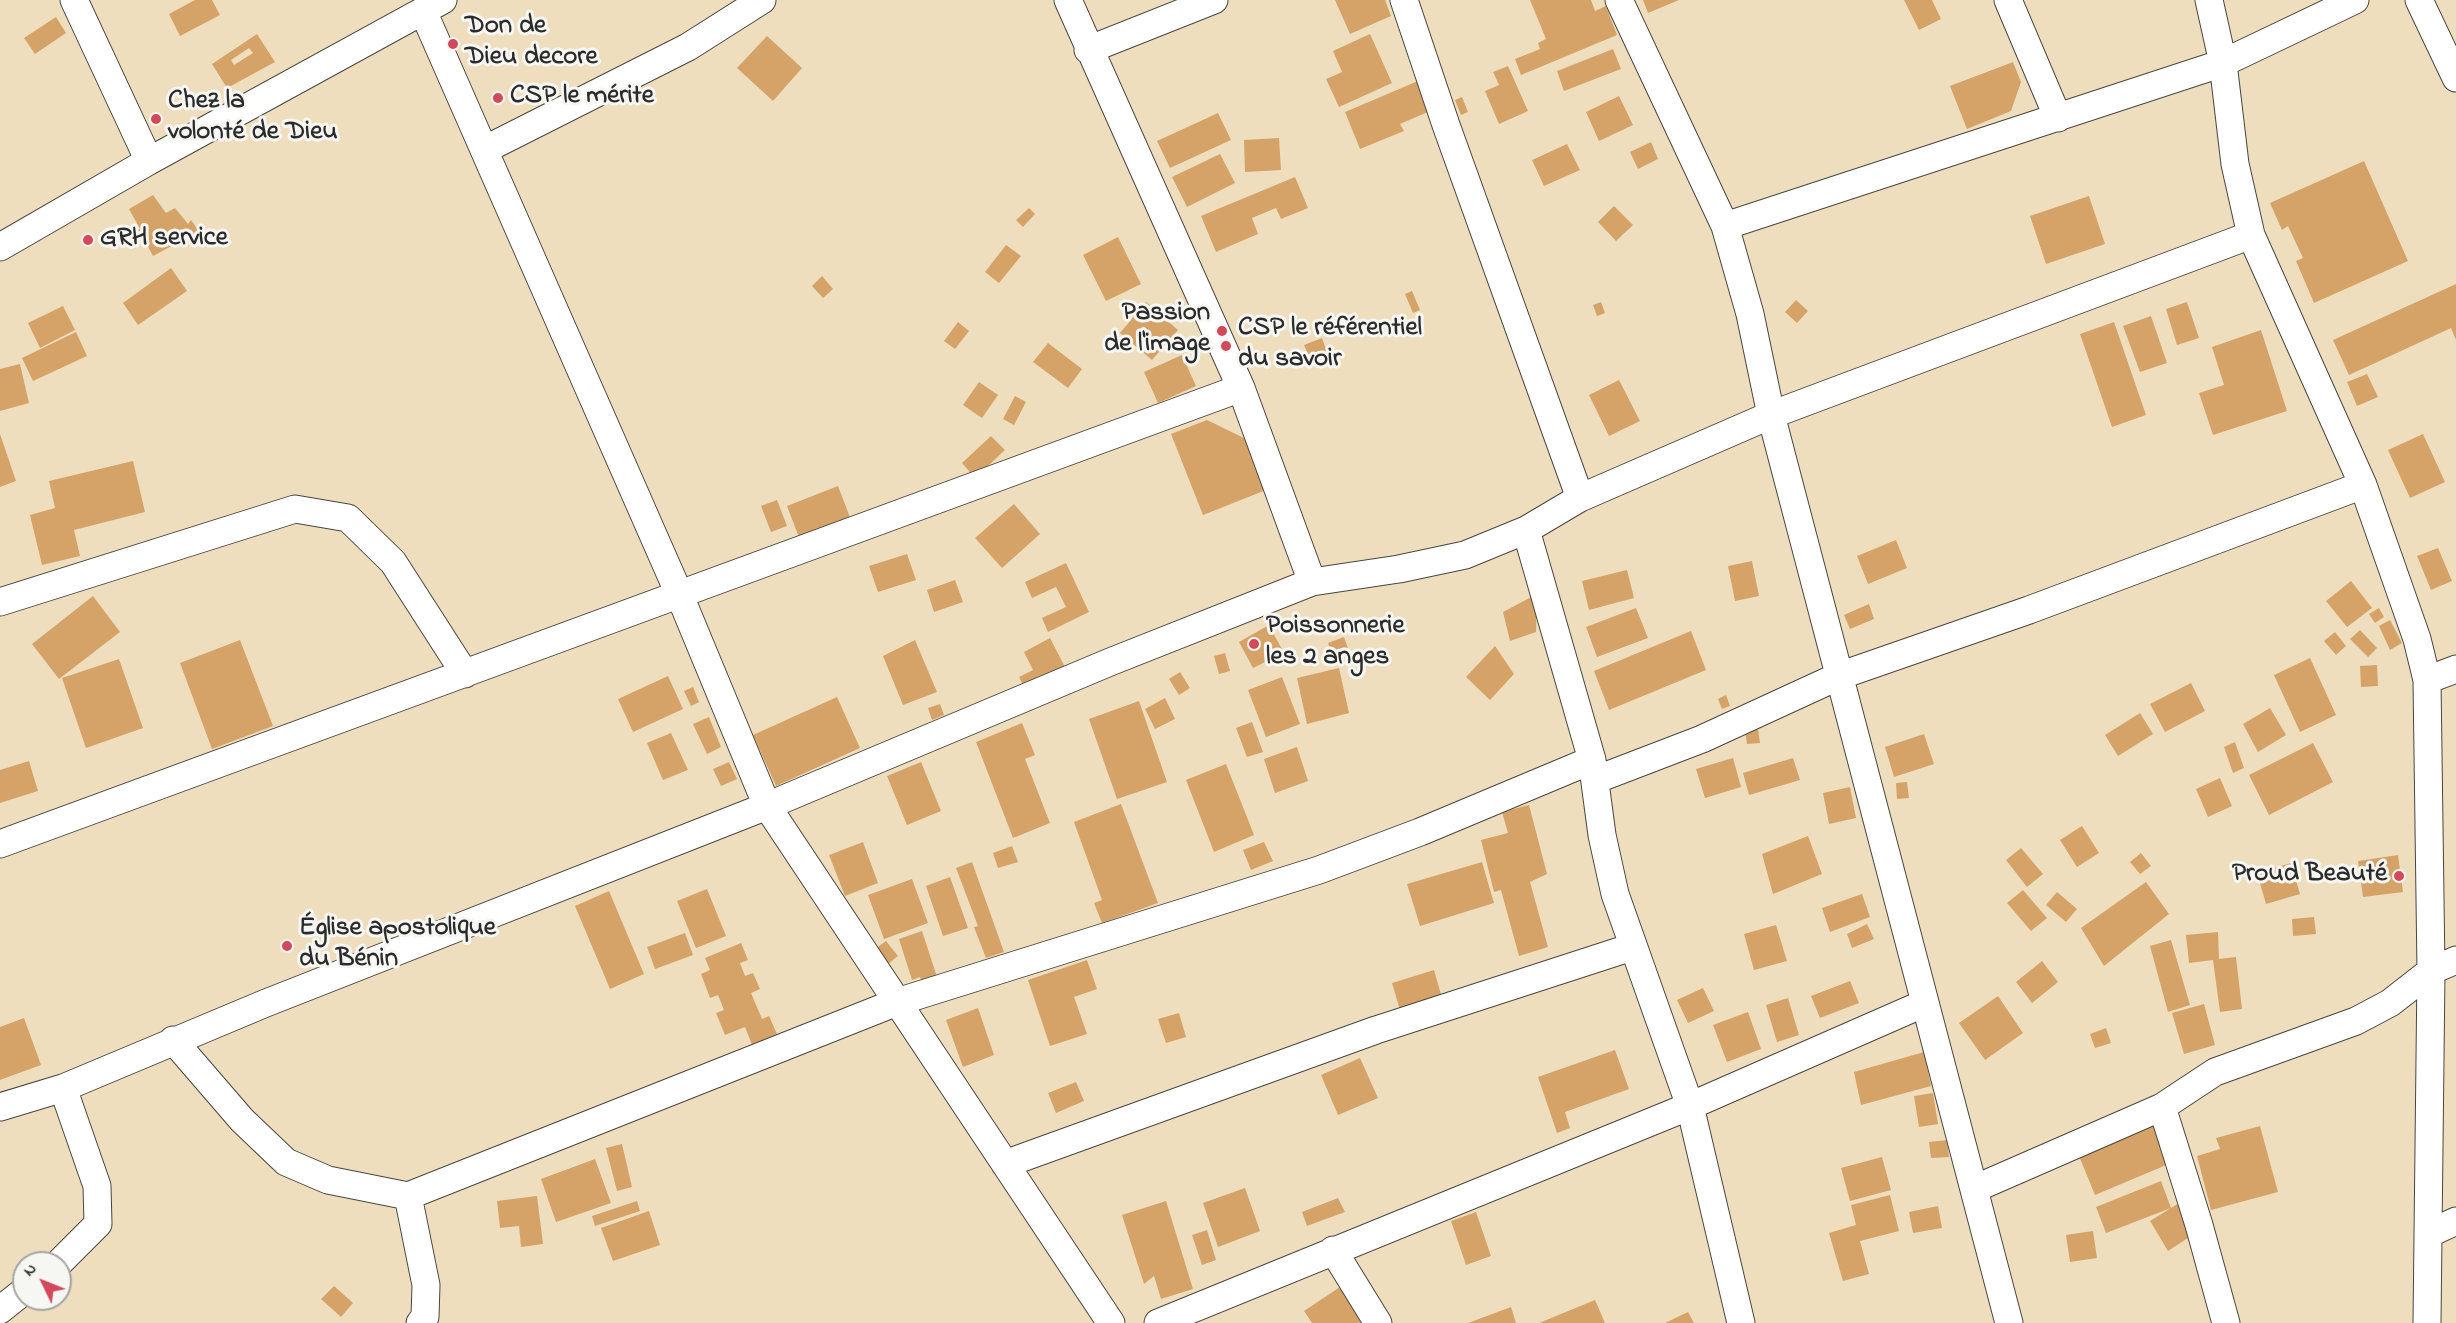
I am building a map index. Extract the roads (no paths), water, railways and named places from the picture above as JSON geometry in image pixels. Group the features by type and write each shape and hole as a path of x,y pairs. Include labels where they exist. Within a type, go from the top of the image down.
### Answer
{"street":[{"path":"74,0 149,161"},
{"path":"484,150 688,47 762,0"},
{"path":"1068,0 1088,50 1241,388 1312,582"},
{"path":"1088,50 1214,0"},
{"path":"1404,0 1446,125 1580,498"},
{"path":"1619,0 1725,226 1750,314 1771,415 2009,1323"},
{"path":"2008,0 2058,118"},
{"path":"2209,0 2223,63 2235,164 2251,235 2363,485 2417,639 2427,680 2431,971 2427,1323"},
{"path":"1725,226 2223,63 2355,0"},
{"path":"2419,0 2456,78"},
{"path":"0,247 149,161 433,6 484,150 680,596 767,806 1111,1323"},
{"path":"0,1107 63,1088 173,1040 767,806 1110,662 1312,582 1399,569 1465,555 1526,530 1580,498 1771,415 2251,235"},
{"path":"0,844 1241,388"},
{"path":"173,1040 242,1120 286,1162 328,1180 408,1196 897,1002 1319,870 1593,770 1702,740 1839,675 2029,610 2363,485"},
{"path":"0,602 295,509 348,518 393,562 465,674"},
{"path":"1526,530 1593,770 1615,894 1690,1106 1741,1323"},
{"path":"2427,680 2456,669"},
{"path":"1005,1164 1376,1030 1632,947"},
{"path":"1974,1189 2162,1107 2215,1072 2356,1021 2390,1003 2431,971 2456,960"},
{"path":"1158,1323 1690,1106 1925,1003"},
{"path":"63,1088 97,1186 98,1224 71,1251"},
{"path":"2162,1107 2199,1225 2226,1323"},
{"path":"408,1196 426,1285 425,1317 420,1323"},
{"path":"2428,1234 2456,1221"},
{"path":"1333,1250 1378,1323"},
{"path":"0,1310 12,1300"}],"place":[{"name":"Don de Dieu decore","path":"453,44"},
{"name":"CSP le mérite","path":"498,98"},
{"name":"Chez la volonté de Dieu","path":"156,119"},
{"name":"GRH service","path":"88,240"},
{"name":"Passion de l'image","path":"1222,331"},
{"name":"CSP le référentiel du savoir","path":"1226,346"},
{"name":"Poissonnerie les 2 anges","path":"1254,644"},
{"name":"Proud Beauté","path":"2399,876"},
{"name":"Église apostolique du Bénin","path":"287,946"}]}
